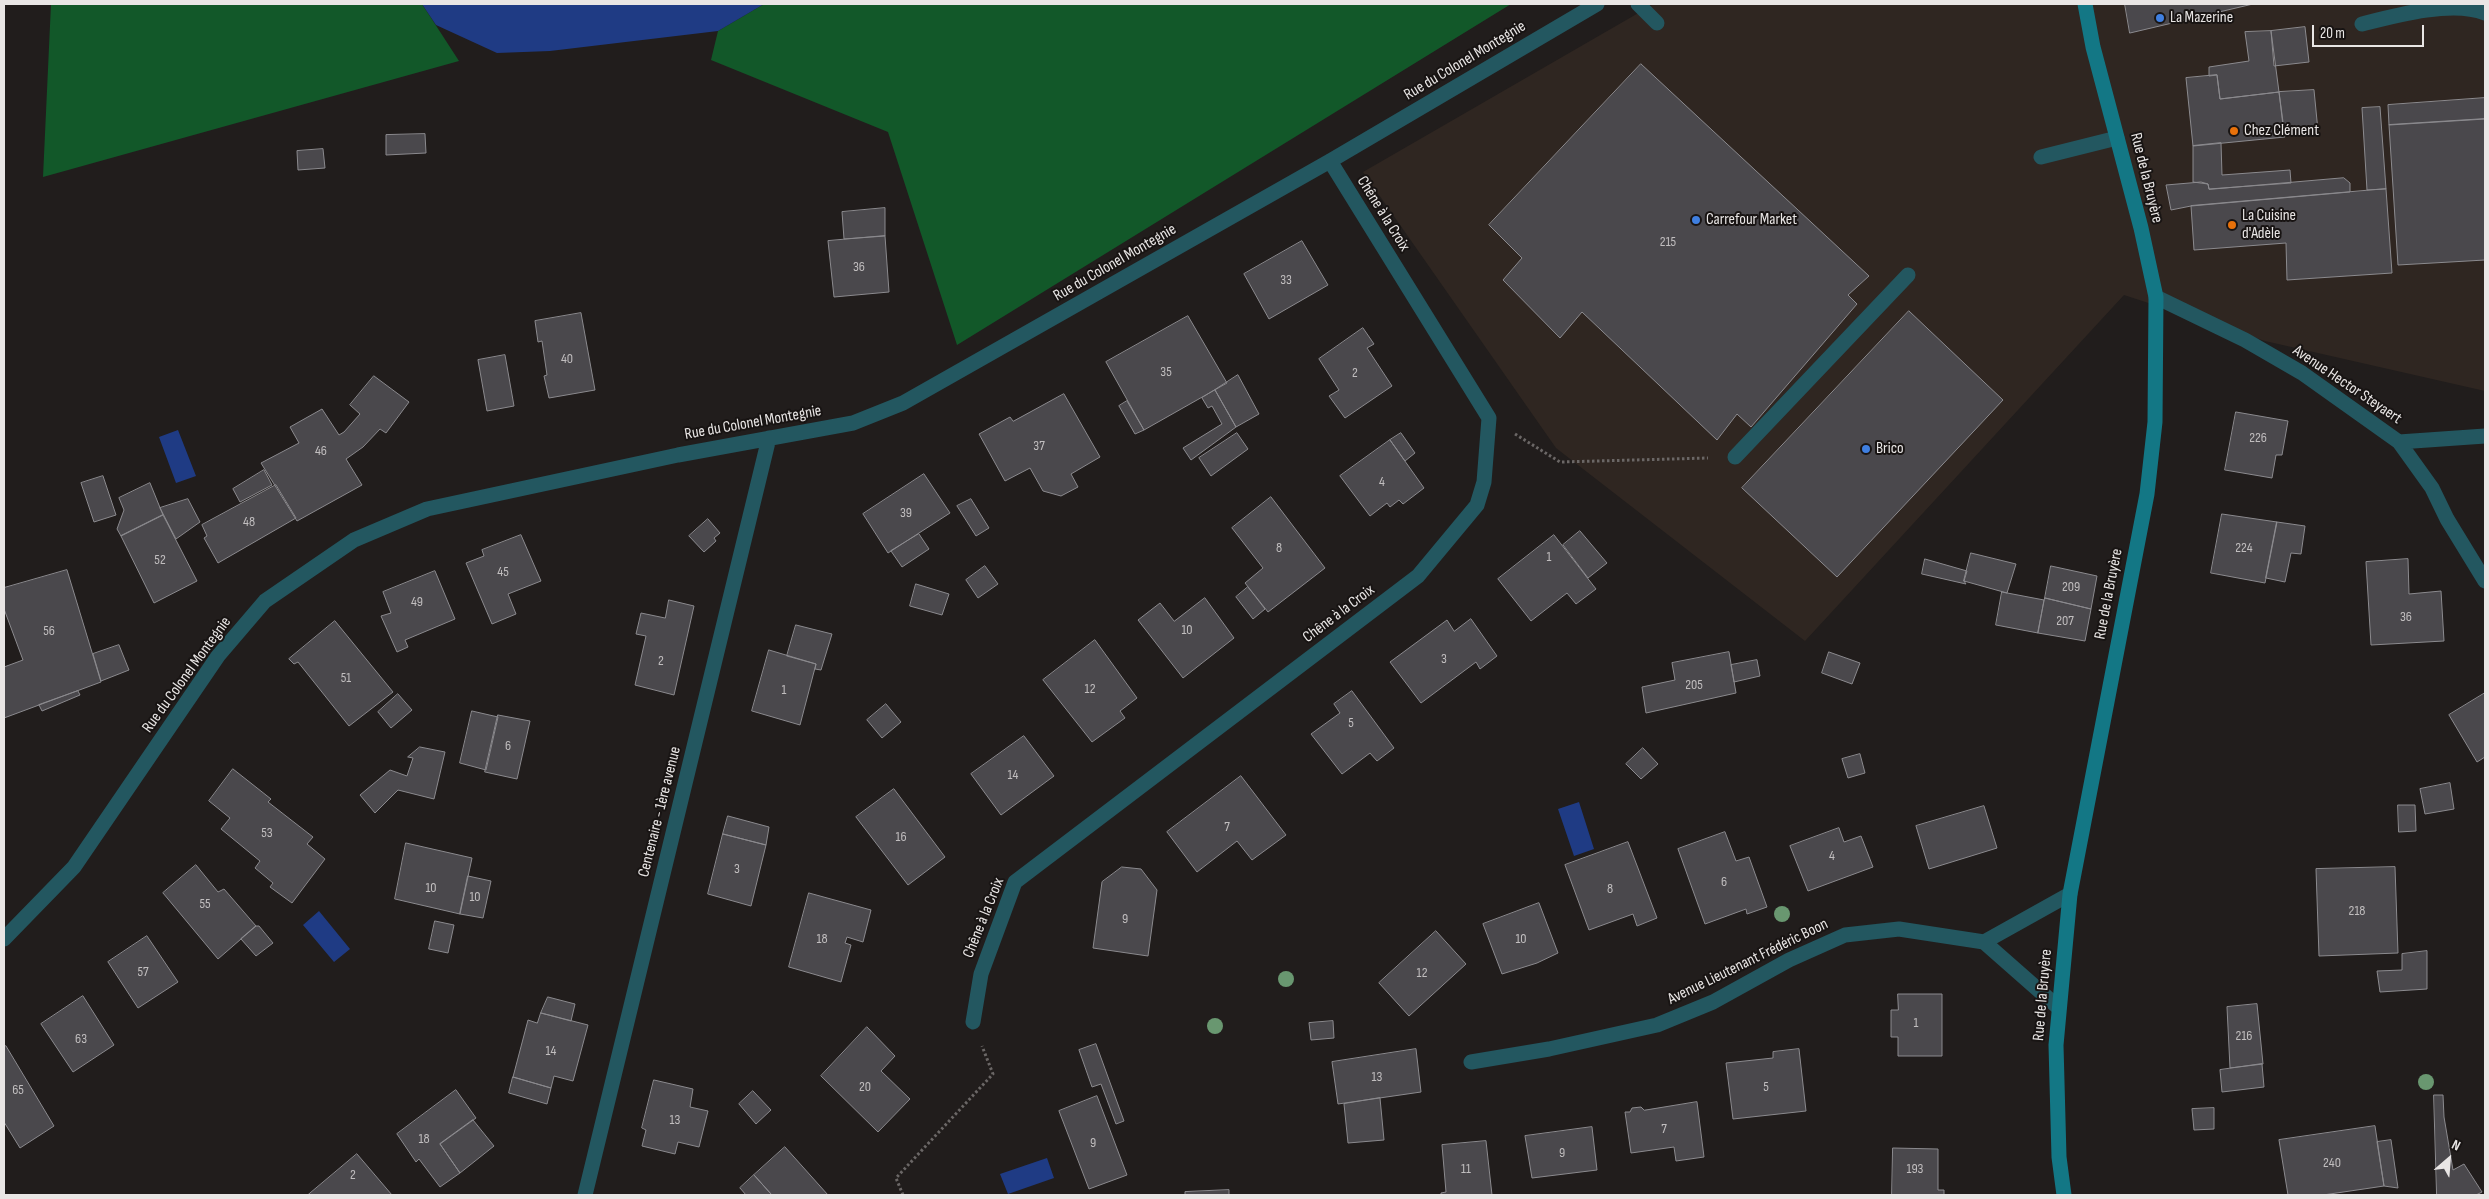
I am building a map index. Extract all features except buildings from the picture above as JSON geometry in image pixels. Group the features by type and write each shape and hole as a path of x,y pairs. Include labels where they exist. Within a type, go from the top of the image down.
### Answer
{"main road":[{"name":"Rue de la Bruyère","path":"2064,1195 2057,1109 2056,1045 2070,894 2146,494 2155,422 2156,297 2093,47 2085,4"}],"street":[{"name":"Rue du Colonel Montegnie","path":"4,939 74,867 218,656 265,600 354,540 427,509 611,469 853,423 902,403 1330,161 1597,4"},
{"path":"1638,4 1657,23"},
{"path":"2362,24 2436,4 2475,6 2485,13"},
{"path":"2041,157 2117,138"},
{"name":"Chêne à la Croix","path":"973,1022 980,974 1015,882 1418,576 1477,505 1484,482 1489,418 1330,161"},
{"path":"1735,457 1908,275"},
{"name":"Avenue Hector Steyaert","path":"2156,297 2245,340 2302,373 2399,442 2432,488 2447,519 2485,581"},
{"path":"2399,442 2485,436"},
{"name":"Centenaire - 1ère avenue","path":"585,1195 769,438"},
{"path":"2059,1008 1984,942 2070,894"},
{"name":"Avenue Lieutenant Frédéric Boon","path":"1471,1062 1550,1049 1657,1025 1713,1002 1802,953 1845,935 1899,929 1984,942"}],"path":[{"path":"1489,418 1560,462 1735,457"},
{"path":"903,1195 896,1178 993,1074 973,1022"}],"shaded area":[{"path":"1654,4 2485,4 2485,391 2265,341 2124,295 1805,641 1556,448 1363,172"}],"green space":[{"path":"51,4 422,4 459,61 43,177"},
{"path":"764,4 1511,4 957,345 888,132 711,60 718,31"}],"water":[{"path":"422,4 764,4 718,31 550,51 497,53 436,25"},
{"path":"178,430 196,476 176,483 159,437"},
{"path":"1579,802 1594,849 1574,856 1558,809"},
{"path":"319,911 350,949 334,962 303,925"},
{"path":"1047,1158 1054,1178 1008,1194 1000,1174"}],"place":[{"name":"La Mazerine","path":"2160,18"},
{"name":"Chez Clément","path":"2234,131"},
{"name":"Carrefour Market","path":"1696,220"},
{"name":"La Cuisine d'Adèle","path":"2232,225"},
{"name":"Brico","path":"1866,449"}]}
